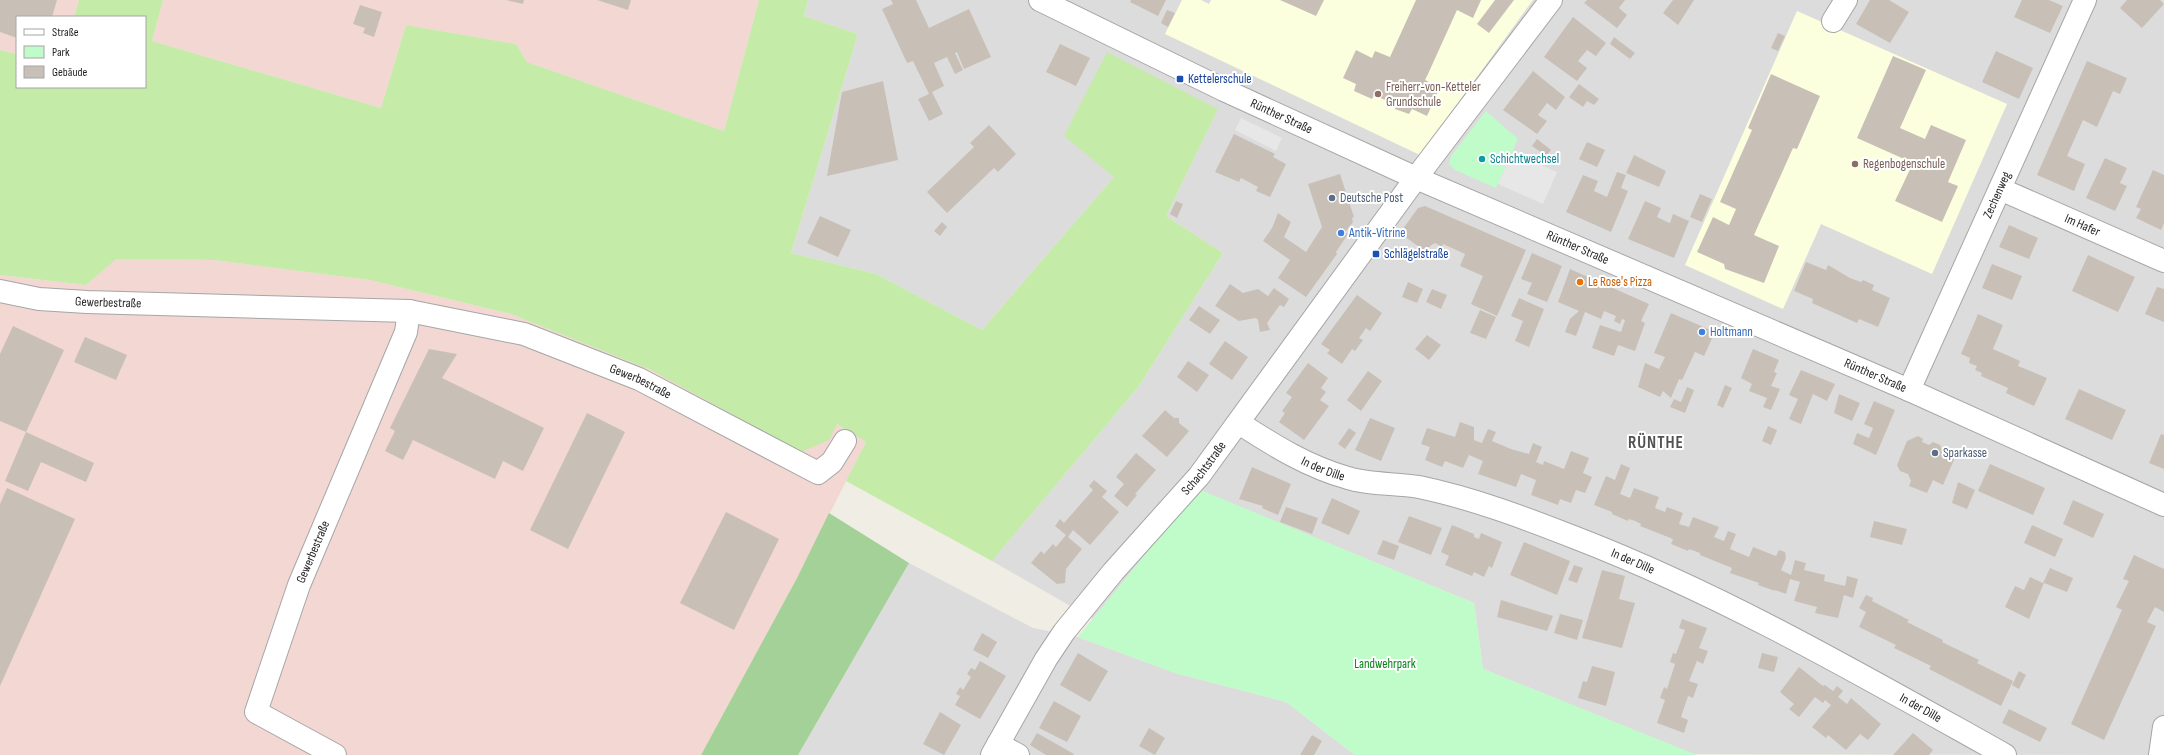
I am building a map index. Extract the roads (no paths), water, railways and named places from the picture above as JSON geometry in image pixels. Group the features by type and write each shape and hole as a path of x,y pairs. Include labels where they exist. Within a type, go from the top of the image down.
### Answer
{"street":[{"name":"Rünther Straße","path":"1040,0 1224,90 1416,178 1909,390 2164,505"},
{"path":"1416,178 1551,0"},
{"path":"1833,21 1846,0"},
{"name":"Zechenweg","path":"1909,390 2085,0"},
{"name":"Schachtstraße","path":"995,749 1046,659 1064,632 1113,572 1199,476 1416,178"},
{"name":"Im Hafer","path":"2000,189 2164,261"},
{"name":"Gewerbestraße","path":"0,291 40,299 87,302 409,311 524,334 639,379 818,473 832,462 845,441"},
{"name":"Gewerbestraße","path":"335,755 256,712 299,585 406,332 409,311"},
{"name":"In der Dille","path":"1239,423 1306,463 1350,479 1419,488 1478,503 1575,538 1667,576 1727,603 1789,635 2005,755"},
{"path":"2160,755 2164,727"},
{"path":"995,749 1018,755"}],"place":[{"name":"Kettelerschule","path":"1180,79"},
{"name":"Freiherr-von-Ketteler Grundschule","path":"1378,94"},
{"name":"Schichtwechsel","path":"1482,159"},
{"name":"Regenbogenschule","path":"1855,164"},
{"name":"Deutsche Post","path":"1332,198"},
{"name":"Antik-Vitrine","path":"1341,233"},
{"name":"Schlägelstraße","path":"1376,254"},
{"name":"Le Rose's Pizza","path":"1580,282"},
{"name":"Holtmann","path":"1702,332"},
{"name":"Sparkasse","path":"1935,453"}],"district":[{"name":"RÜNTHE","path":"1656,443"}],"park label":[{"name":"Landwehrpark","path":"1385,664"}]}
